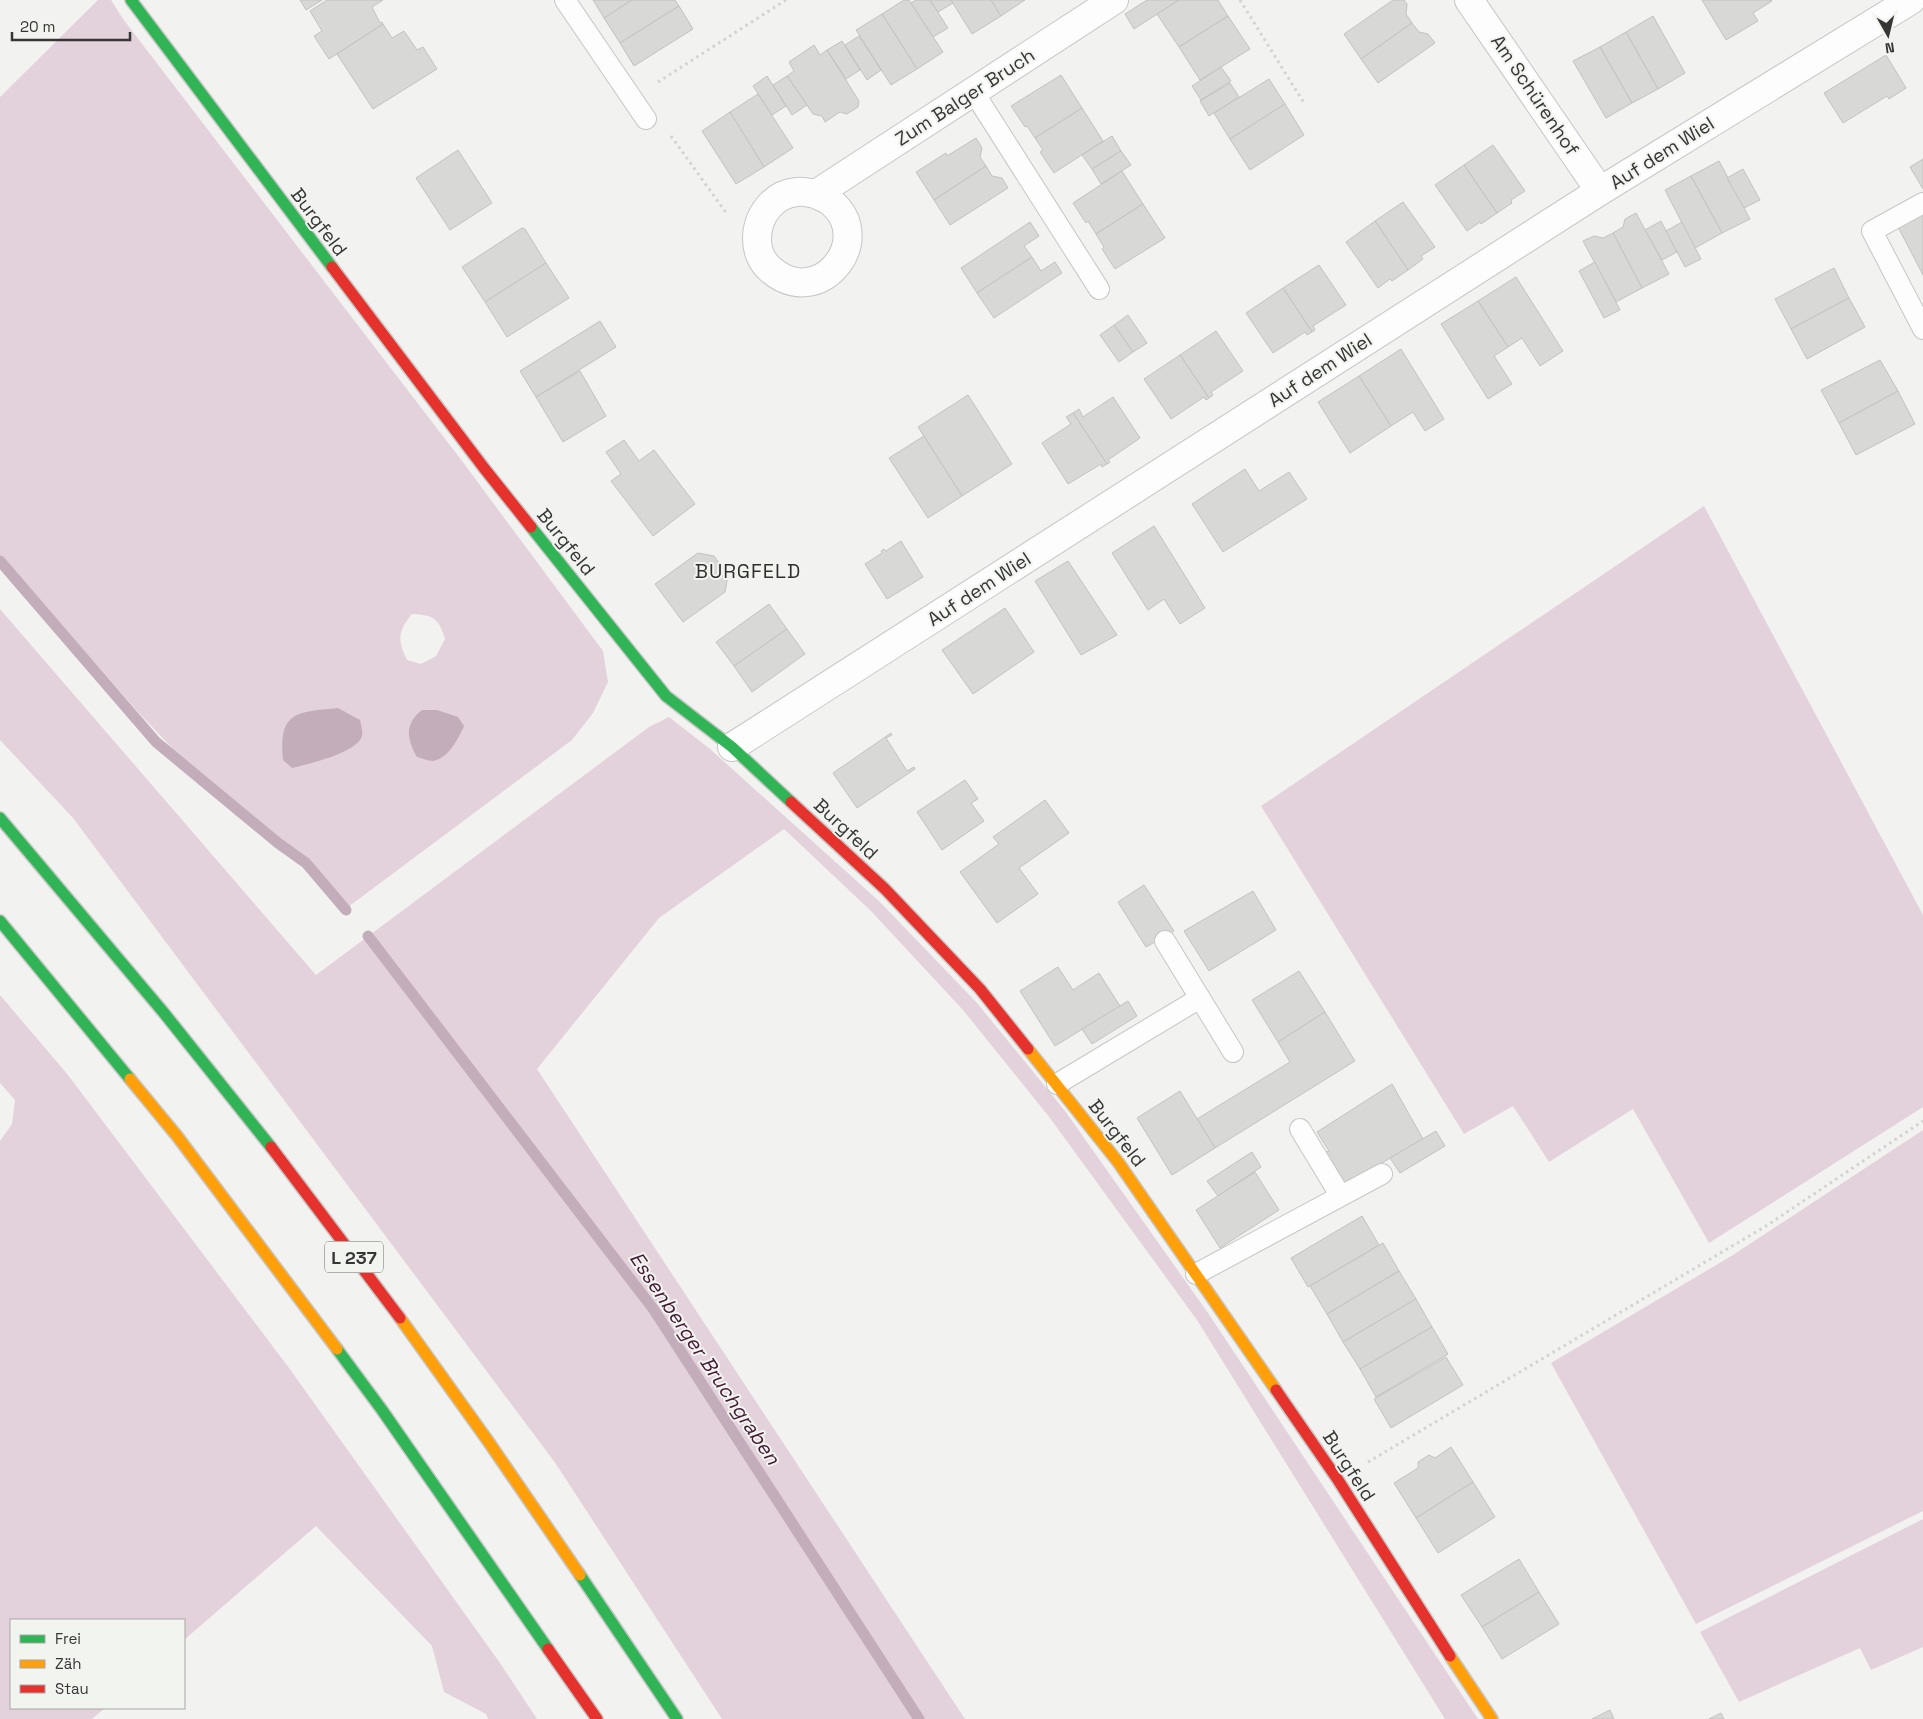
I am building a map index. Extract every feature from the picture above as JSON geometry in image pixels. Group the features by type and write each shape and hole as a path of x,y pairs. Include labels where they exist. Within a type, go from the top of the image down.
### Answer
{"main road":[{"name":"Burgfeld","path":"131,0 484,468 666,696 732,747 885,890 980,989 1057,1084 1118,1162 1338,1480 1434,1633 1492,1719"},
{"name":"L 237","path":"0,818 182,1034 304,1191 422,1348 677,1719"},
{"path":"0,921 177,1136 335,1347 387,1418 597,1719"}],"street":[{"name":"Zum Balger Bruch","path":"816,194 1114,0"},
{"name":"Am Schürenhof","path":"1469,0 1600,191"},
{"name":"Auf dem Wiel","path":"732,747 1600,191 1911,0"},
{"path":"797,192 816,194 833,203 844,219 848,237 844,256 833,271 816,281 797,282 779,277 765,264 757,247 757,228 765,210 779,198 797,192"}],"lane":[{"path":"565,0 646,119"},
{"path":"973,91 1099,289"},
{"path":"1923,203 1872,231 1923,329"},
{"path":"1165,940 1233,1052"},
{"path":"1057,1084 1200,998"},
{"path":"1300,1129 1340,1195"},
{"path":"1196,1274 1382,1174"}],"path":[{"path":"633,98 786,0"},
{"path":"1240,0 1304,103"},
{"path":"646,119 660,120 727,215 757,228"},
{"path":"1338,1480 1766,1226 1923,1122"}],"shaded area":[{"path":"98,0 111,0 123,19 462,461 603,651 608,682 593,713 572,740 344,910 288,849 235,815 139,713 0,555 0,97","holes":["412,614 425,615 434,619 440,626 445,639 436,656 421,664 407,660 400,641 404,626"]},
{"path":"1704,506 1923,915 1923,1107 1709,1243 1633,1109 1549,1162 1513,1106 1464,1134 1261,806"},
{"path":"0,609 316,975 649,727 669,717 710,749 880,902 977,1003 1065,1111 1208,1313 1478,1719 1445,1719 1197,1320 1050,1118 963,1010 871,911 784,829 659,918 537,1069 965,1719 722,1719 556,1464 73,818 0,740"},
{"path":"338,708 360,720 362,736 358,742 342,753 309,764 292,768 283,760 282,744 284,732 287,723 293,717 311,711"},
{"path":"422,710 437,710 458,717 464,726 456,742 448,752 433,761 417,757 409,738 412,721"},
{"path":"0,995 68,1075 289,1368 500,1663 537,1719 488,1719 486,1714 444,1692 432,1646 316,1526 185,1639 185,1619 10,1619 10,1709 104,1709 92,1719 0,1719 0,1141 12,1124 15,1100 0,1083"},
{"path":"1923,1130 1923,1511 1696,1624 1551,1363 1733,1255"},
{"path":"1923,1519 1923,1647 1871,1670 1860,1648 1739,1702 1700,1632"}],"building":[{"path":"300,0 322,0 306,10"},
{"path":"327,0 383,0 372,7 380,23 382,22 383,24 329,59 314,36 322,31 310,11"},
{"path":"593,0 632,0 604,18"},
{"path":"632,0 675,0 679,6 620,43 604,18"},
{"path":"904,0 909,0 943,52 917,69 882,14"},
{"path":"916,0 930,0 948,28 933,37 911,3"},
{"path":"930,0 951,0 953,3 938,12"},
{"path":"951,0 991,0 1001,16 972,34"},
{"path":"991,0 1025,0 1001,16"},
{"path":"1147,0 1179,0 1134,29 1125,14"},
{"path":"1179,0 1218,0 1228,16 1179,47 1157,14"},
{"path":"1393,0 1404,0 1407,4 1406,14 1412,23 1361,59 1344,34"},
{"path":"1702,0 1772,1 1753,13 1758,21 1726,40"},
{"path":"679,6 693,29 634,66 620,43"},
{"path":"882,14 917,69 891,85 856,30"},
{"path":"1228,16 1250,49 1200,80 1179,47"},
{"path":"1653,16 1685,73 1658,89 1626,32"},
{"path":"1412,23 1419,32 1428,34 1435,43 1378,83 1361,59"},
{"path":"383,24 392,38 404,31 417,50 423,47 437,69 373,109 337,54"},
{"path":"1626,32 1658,89 1632,103 1600,47"},
{"path":"859,36 881,70 867,80 845,45"},
{"path":"842,41 860,70 846,79 827,50"},
{"path":"814,45 820,55 827,50 859,101 858,107 847,114 840,112 825,122 822,116 813,114 787,76 794,71 789,62"},
{"path":"1600,47 1632,103 1606,118 1573,61"},
{"path":"1886,55 1906,88 1889,99 1887,96 1843,123 1824,93"},
{"path":"1221,67 1231,81 1201,100 1192,86"},
{"path":"1061,75 1082,108 1035,138 1011,106"},
{"path":"767,76 786,106 772,115 753,86"},
{"path":"787,76 807,105 792,115 773,85"},
{"path":"1269,79 1285,104 1230,139 1214,113"},
{"path":"1230,83 1239,97 1209,116 1200,101"},
{"path":"758,94 793,148 764,167 730,112"},
{"path":"1285,104 1304,135 1250,170 1230,139"},
{"path":"1082,108 1103,141 1054,173 1040,152 1043,150 1035,138"},
{"path":"730,112 764,167 736,184 702,131"},
{"path":"1112,136 1121,151 1092,169 1082,155"},
{"path":"976,138 982,148 980,157 986,166 934,200 916,172 946,153 947,156"},
{"path":"1493,145 1525,191 1511,200 1512,203 1497,213 1464,165"},
{"path":"458,150 492,203 450,230 416,178"},
{"path":"1121,151 1131,165 1101,184 1092,169"},
{"path":"1923,159 1923,189 1910,167"},
{"path":"1719,161 1750,219 1722,233 1691,176"},
{"path":"1464,165 1497,213 1467,231 1435,185"},
{"path":"986,166 992,176 1002,178 1008,188 950,225 934,200"},
{"path":"1743,169 1760,200 1744,208 1727,178"},
{"path":"1122,171 1143,204 1096,234 1073,203"},
{"path":"1691,176 1722,233 1695,248 1665,190"},
{"path":"1403,202 1435,247 1421,256 1423,259 1408,270 1375,221"},
{"path":"1143,204 1165,238 1115,269 1102,249 1104,247 1096,234"},
{"path":"1923,211 1923,275 1897,225"},
{"path":"1636,213 1669,274 1642,288 1613,233 1623,227 1625,219"},
{"path":"1375,221 1408,270 1392,281 1390,279 1378,288 1346,242"},
{"path":"1661,221 1677,252 1662,260 1645,230"},
{"path":"1030,222 1039,236 1024,246 1032,257 977,293 961,268"},
{"path":"1682,222 1701,259 1685,267 1666,231"},
{"path":"522,228 525,229 546,263 485,302 462,267"},
{"path":"1613,233 1642,288 1616,302 1583,241 1594,236 1603,238"},
{"path":"1032,257 1041,271 1055,262 1062,273 994,318 977,293"},
{"path":"1595,262 1620,310 1604,318 1579,271"},
{"path":"546,263 569,298 507,337 485,302"},
{"path":"1319,265 1346,305 1313,326 1315,330 1312,332 1283,288"},
{"path":"1834,268 1849,298 1791,329 1775,299"},
{"path":"1516,277 1563,351 1540,366 1522,338 1508,347 1478,301"},
{"path":"1283,288 1312,332 1307,335 1305,332 1273,353 1246,313"},
{"path":"1849,298 1865,327 1807,359 1791,329"},
{"path":"1478,301 1508,347 1494,356 1512,384 1488,399 1441,324"},
{"path":"1128,315 1147,343 1133,352 1114,325"},
{"path":"600,321 616,347 536,397 520,371"},
{"path":"1114,325 1133,352 1119,362 1100,335"},
{"path":"1216,331 1243,371 1211,392 1213,395 1209,398 1180,355"},
{"path":"1401,349 1444,419 1425,431 1413,412 1391,426 1359,376"},
{"path":"1180,355 1209,398 1206,400 1204,397 1171,419 1144,379"},
{"path":"1880,360 1898,391 1839,423 1821,390"},
{"path":"580,371 606,416 563,442 536,397"},
{"path":"1359,376 1391,426 1350,453 1318,402"},
{"path":"1898,391 1915,424 1856,455 1839,423"},
{"path":"968,395 1012,464 962,496 918,427"},
{"path":"1113,397 1140,438 1108,460 1110,462 1107,464 1073,413 1079,409 1083,417"},
{"path":"1073,413 1107,464 1102,467 1101,464 1068,484 1042,443 1071,424 1066,417"},
{"path":"924,436 962,496 928,518 889,458"},
{"path":"624,440 639,461 654,450 695,504 653,536 611,481 621,474 606,452"},
{"path":"1245,469 1259,491 1289,472 1307,499 1223,552 1192,504"},
{"path":"1154,526 1205,608 1180,624 1164,599 1148,610 1112,553"},
{"path":"901,541 923,577 887,599 865,564 882,553 881,551 884,549 886,551"},
{"path":"698,553 714,556 728,575 725,592 683,622 655,584"},
{"path":"1068,561 1117,635 1081,655 1035,581"},
{"path":"769,604 787,629 734,666 716,642"},
{"path":"1005,608 1034,652 973,694 942,650"},
{"path":"787,629 805,654 752,692 734,666"},
{"path":"891,733 892,735 886,738 907,771 914,767 915,769 857,808 833,773"},
{"path":"965,780 978,799 971,803 984,821 942,850 917,812"},
{"path":"1045,800 1069,833 1019,868 1038,894 997,923 960,872 999,844 993,837"},
{"path":"1144,885 1174,931 1146,947 1118,902"},
{"path":"1253,891 1276,930 1209,971 1184,931"},
{"path":"1058,967 1073,990 1099,973 1120,1006 1055,1046 1020,991"},
{"path":"1299,971 1325,1012 1278,1042 1252,1000"},
{"path":"1128,1001 1137,1016 1092,1044 1082,1029"},
{"path":"1325,1012 1355,1061 1215,1148 1197,1119 1290,1062 1278,1042"},
{"path":"1392,1084 1423,1139 1344,1185 1324,1153 1329,1151 1317,1132"},
{"path":"1180,1091 1215,1148 1172,1175 1137,1118"},
{"path":"1436,1131 1445,1146 1400,1173 1390,1158"},
{"path":"1252,1152 1261,1167 1218,1196 1207,1181"},
{"path":"1255,1172 1279,1210 1220,1248 1196,1210"},
{"path":"1362,1216 1379,1245 1308,1287 1291,1258"},
{"path":"1383,1243 1399,1271 1327,1314 1310,1286"},
{"path":"1399,1271 1416,1299 1343,1342 1327,1314"},
{"path":"1416,1299 1432,1327 1360,1369 1343,1342"},
{"path":"1432,1327 1448,1354 1376,1397 1360,1369"},
{"path":"1446,1357 1463,1385 1391,1428 1374,1399"},
{"path":"1451,1447 1473,1482 1416,1518 1394,1483 1418,1468 1418,1462 1429,1455 1435,1458"},
{"path":"1473,1482 1495,1517 1438,1553 1416,1518"},
{"path":"1519,1559 1539,1592 1482,1627 1461,1595"},
{"path":"1539,1592 1559,1624 1502,1659 1482,1627"},
{"path":"1610,1710 1614,1719 1592,1719"},
{"path":"1721,1713 1724,1719 1709,1719"}],"waterway":[{"name":"Essenberger Bruchgraben","path":"0,561 156,742 278,843 306,863 346,910"},
{"name":"Essenberger Bruchgraben","path":"368,936 654,1310 919,1719"}],"traffic: fast":[{"path":"131,0 332,267"},
{"path":"531,527 666,696 732,747 791,802"},
{"path":"0,818 164,1013 271,1147"},
{"path":"0,921 130,1079"},
{"path":"337,1349 382,1410 548,1649"},
{"path":"580,1575 677,1719"}],"traffic: slow":[{"path":"1028,1049 1118,1162 1276,1390"},
{"path":"130,1079 177,1136 337,1349"},
{"path":"400,1318 488,1441 580,1575"},
{"path":"1450,1656 1492,1719"}],"traffic: jam":[{"path":"332,267 531,527"},
{"path":"791,802 885,889 980,989 1028,1049"},
{"path":"271,1147 400,1318"},
{"path":"1276,1390 1338,1480 1450,1656"},
{"path":"548,1649 597,1719"}],"district":[{"name":"BURGFELD","path":"748,571"}]}
